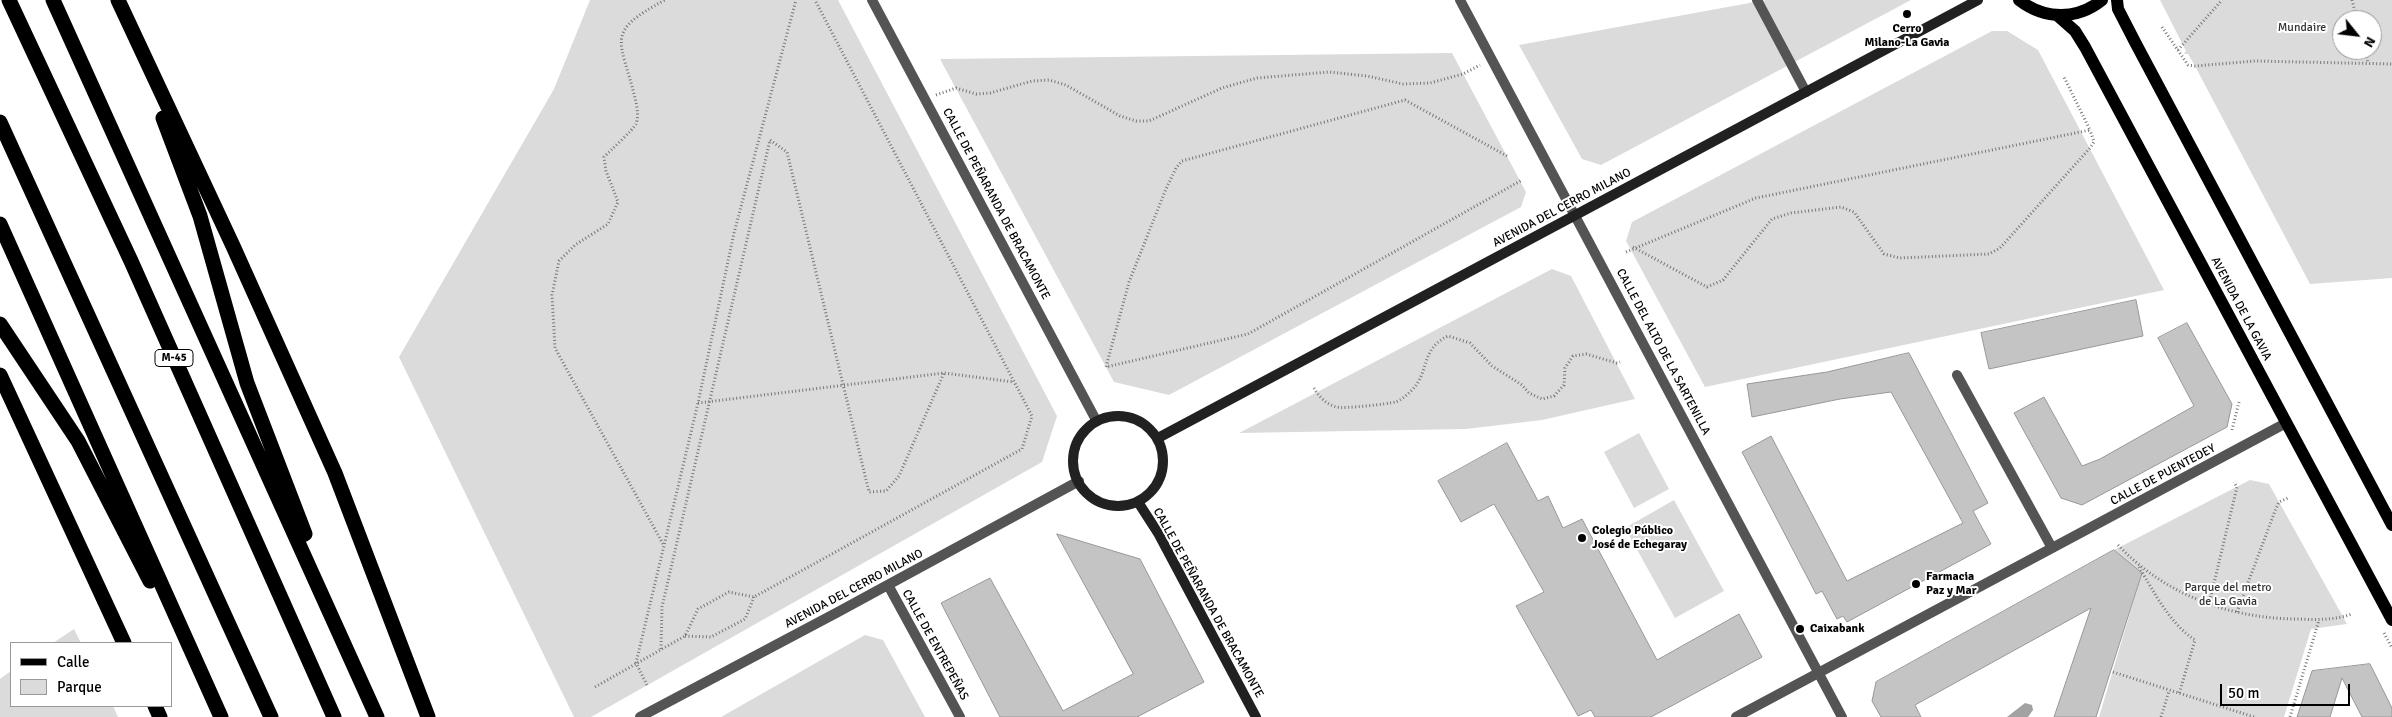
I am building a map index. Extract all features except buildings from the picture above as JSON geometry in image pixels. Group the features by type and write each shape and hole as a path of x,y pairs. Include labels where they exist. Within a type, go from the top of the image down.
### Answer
{"highway":[{"name":"M-45","path":"9,0 135,270 334,717"},
{"path":"53,0 377,717"},
{"path":"120,6 200,216 247,383 363,686"},
{"path":"120,6 233,246 335,473 428,717"},
{"path":"0,122 271,717"},
{"path":"0,224 220,717"},
{"path":"0,324 78,440 220,717"},
{"path":"0,375 124,642"}],"main road":[{"name":"AVENIDA DEL CERRO MILANO","path":"1158,438 1978,0"},
{"path":"2019,0 2029,8 2043,14 2058,16 2081,13 2102,0"},
{"path":"2117,0 2118,9 2134,42 2392,525"},
{"name":"AVENIDA DE LA GAVIA","path":"2058,16 2075,31 2085,47 2392,620"},
{"path":"1110,416 1126,416 1139,420 1150,428 1158,438 1163,452 1164,467 1159,481 1150,493 1138,502 1127,505 1104,504 1085,491 1078,481 1073,467 1073,452 1078,438 1085,428 1096,420 1110,416"},
{"name":"CALLE DE PEÑARANDA DE BRACAMONTE","path":"1138,502 1158,533 1256,717"}],"street":[{"name":"CALLE DE PEÑARANDA DE BRACAMONTE","path":"872,0 1096,420"},
{"name":"CALLE DEL ALTO DE LA SARTENILLA","path":"1460,0 1790,616 1818,674 1842,717"},
{"path":"1757,0 1806,92"},
{"path":"1957,375 2052,548"},
{"name":"CALLE DE PUENTEDEY","path":"1736,717 2286,424"},
{"name":"AVENIDA DEL CERRO MILANO","path":"640,717 1078,481"},
{"name":"CALLE DE ENTREPEÑAS","path":"888,585 960,717"}],"path":[{"path":"664,545 555,348 552,295 559,261 575,245 608,224 618,202 606,171 604,158 636,125 638,109 620,49 622,33 638,14 665,0"},
{"path":"647,686 636,663 698,404 734,233 796,0"},
{"path":"595,687 685,636 711,637 745,619 754,597 1020,451 1032,416 815,0"},
{"path":"2178,50 2222,0"},
{"path":"2162,27 2188,65 2255,61 2392,64"},
{"path":"926,99 956,88 976,94 990,93 1032,81 1049,80 1066,85 1120,116 1136,121 1149,120 1222,88 1257,78 1329,72 1367,76 1403,84 1430,83 1463,74 1492,59"},
{"path":"1633,247 1707,287 1723,280 1772,219 1791,213 1840,207 1854,212 1884,254 1900,258 1989,254 2000,248 2094,142 2064,77"},
{"path":"1507,156 1405,100 1182,161 1176,168 1166,190 1130,282 1106,366 1248,334 1522,180"},
{"path":"1626,252 1633,247 1756,198 2090,130"},
{"path":"661,649 662,607 770,140 787,152 869,492 886,491 899,476 944,374"},
{"path":"1314,388 1325,402 1338,408 1396,402 1411,392 1421,378 1427,356 1437,342 1448,336 1470,343 1492,366 1522,384 1529,393 1542,398 1554,396 1564,385 1565,368 1574,356 1586,354 1617,363 1620,362"},
{"path":"698,404 710,401 944,374 1014,382"},
{"path":"2232,430 2239,402"},
{"path":"2208,604 2237,487 2234,482"},
{"path":"2237,612 2279,502 2288,498"},
{"path":"2118,545 2138,565 2162,582 2208,604 2264,618 2319,620 2352,614"},
{"path":"2138,565 2178,626 2184,633 2195,640 2180,694"},
{"path":"685,636 698,609 729,592 754,597"},
{"path":"2290,717 2319,620"},
{"path":"2113,672 2254,717"},
{"path":"2161,717 2169,691"}],"green space":[{"path":"590,0 838,0 1057,416 1042,462 591,717 574,717 399,357 554,89"},
{"path":"1766,0 1911,0 1601,165 1582,159 1519,45"},
{"name":"Mundaire","path":"2160,0 2392,0 2392,278 2310,284 2195,66 2188,54 2184,54 2186,51"},
{"path":"1992,31 2007,31 2038,50 2164,290 1705,387 1626,241 1632,222"},
{"path":"1452,53 1526,192 1521,207 1169,395 1114,382 940,59"},
{"path":"1552,269 1571,276 1635,399 1542,420 1466,429 1239,433"},
{"path":"1639,433 1669,489 1634,508 1604,452"},
{"name":"Parque del metro de La Gavia","path":"2250,480 2269,484 2347,624 2311,629 2284,717 2099,717 2142,573 2114,550"},
{"path":"1674,500 1724,591 1675,618 1625,528"},
{"path":"74,629 80,642 54,642"},
{"path":"865,635 883,640 925,717 721,717"},
{"path":"10,672 10,707 113,707 118,717 0,717 0,679"}],"shaded area":[{"path":"2025,703 2032,705 2033,710 2028,717 2007,717"}],"place":[{"name":"Cerro Milano-La Gavia","path":"1907,14"},
{"name":"Colegio Público José de Echegaray","path":"1582,538"},
{"name":"Farmacia Paz y Mar","path":"1916,584"},
{"name":"Caixabank","path":"1800,629"}]}
